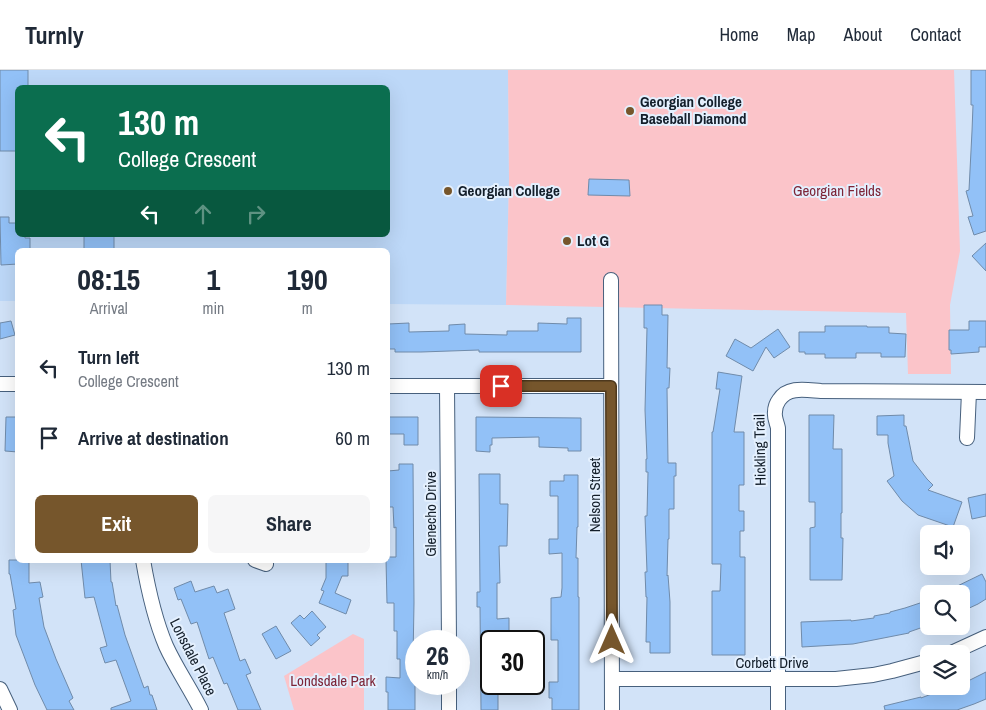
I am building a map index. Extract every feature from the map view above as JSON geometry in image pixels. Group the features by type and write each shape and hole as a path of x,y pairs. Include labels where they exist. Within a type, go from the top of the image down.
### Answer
{"street":[{"name":"Nelson Street","path":"611,280 612,710"},
{"path":"0,384 15,384"},
{"path":"390,386 611,386"},
{"name":"Glenecho Drive","path":"447,386 449,630"},
{"name":"Hickling Trail","path":"778,710 778,428 774,412 779,399 784,394 802,390 820,392 986,392"},
{"path":"967,438 969,392"},
{"name":"Lonsdale Place","path":"143,563 148,593 165,645 202,710"},
{"path":"969,645 986,637"},
{"name":"Corbett Drive","path":"612,679 856,678 920,663"},
{"path":"0,689 10,710"},
{"path":"449,695 449,710"}],"shaded area":[{"name":"Georgian College","path":"0,70 508,70 509,180 506,305 390,304 390,248 15,248 15,301 0,301"}],"green space":[{"name":"Georgian Fields","path":"508,70 954,70 960,251 950,305 951,374 908,374 906,313 506,305 509,180"},
{"name":"Londsdale Park","path":"353,634 364,639 364,710 294,710 284,676"}],"building":[{"path":"0,70 28,70 28,85 15,85 15,151 0,151"},
{"path":"971,70 986,70 986,231 974,235 968,217 973,216 966,191 969,190 972,131"},
{"path":"589,179 629,180 630,196 588,195"},
{"path":"0,217 9,217 9,223 15,223 15,237 30,238 30,248 15,248 15,264 1,265"},
{"path":"84,237 114,237 114,248 84,248"},
{"path":"986,243 986,271 972,256"},
{"path":"644,305 662,305 662,315 668,315 667,368 670,368 669,388 667,388 668,463 676,463 674,509 669,509 668,539 667,576 670,602 670,653 650,653 650,642 646,642 647,597 645,572 647,572 645,516 647,516 648,472 646,472 645,410 647,328 644,328"},
{"path":"567,318 581,318 581,352 479,352 479,350 395,352 395,349 390,349 390,324 409,323 409,332 449,331 449,325 465,324 465,334 507,335 507,331 538,331 538,323 567,324"},
{"path":"11,321 15,335 0,339 0,323"},
{"path":"969,321 986,321 986,347 979,347 979,352 951,354 951,350 949,350 949,330 969,330"},
{"path":"825,326 889,327 889,333 906,334 905,357 881,357 881,353 856,353 856,358 825,358 825,354 805,354 805,352 799,352 799,332 825,332"},
{"path":"778,329 790,347 774,358 766,347 753,371 726,356 735,339 751,348"},
{"path":"718,372 742,376 734,432 744,432 744,485 739,485 739,511 744,511 744,531 740,531 740,557 745,557 745,655 712,655 712,591 720,591 721,564 712,564 712,432 720,389 716,389"},
{"path":"809,415 834,415 833,449 842,449 842,580 810,580 810,528 815,527 815,502 809,502"},
{"path":"904,415 904,426 906,426 913,461 933,485 928,490 962,502 954,525 947,525 918,515 902,501 887,481 894,476 888,435 877,435 877,416"},
{"path":"6,417 15,417 15,452 5,451"},
{"path":"390,417 418,417 418,445 404,445 404,434 390,434"},
{"path":"476,417 581,418 581,451 568,451 568,448 539,447 539,437 492,438 490,452 476,451"},
{"path":"399,464 413,464 414,630 405,630 405,695 415,695 415,710 388,710 388,692 386,692 386,677 400,678 400,659 397,659 397,631 394,631 394,603 387,603 386,563 390,563 390,557 396,557 396,527 394,528 393,507 390,507 390,471 399,470"},
{"path":"479,474 500,474 500,504 508,504 507,546 499,546 500,583 497,583 497,619 509,618 509,630 480,630 480,607 477,607 477,592 480,592"},
{"path":"564,475 578,475 576,558 578,558 579,597 579,710 552,710 552,698 549,698 549,682 558,682 558,640 551,640 551,598 561,597 562,588 562,553 549,554 549,539 558,539 558,496 550,496 550,481 564,481"},
{"path":"986,494 986,516 972,519 968,498"},
{"path":"9,560 15,560 15,563 29,563 29,583 40,582 43,597 39,598 44,627 73,698 69,701 74,710 47,710 35,685 16,635 13,610 16,609 9,574"},
{"path":"81,563 110,563 111,582 125,635 144,688 148,686 157,710 111,710 111,708 131,701 116,660 105,663 100,648 107,646 94,597 85,598"},
{"path":"326,563 348,563 348,576 342,576 335,593 351,600 346,614 319,603 324,591 321,590 326,578"},
{"path":"982,574 986,582 986,599 970,608 970,585 959,585"},
{"path":"191,581 195,592 214,586 217,593 228,589 235,609 224,613 240,661 245,659 251,673 246,675 261,710 238,710 227,683 224,684 213,657 209,659 197,622 191,624 181,599 178,600 174,588"},
{"path":"920,603 920,628 909,633 853,644 802,647 801,622 851,621 874,618 874,616"},
{"path":"312,611 326,627 317,635 320,638 311,646 291,623 300,615 304,619"},
{"path":"276,626 291,651 276,659 262,634"},
{"path":"986,672 986,699 957,710 885,710 884,706 929,695 970,695 970,680"},
{"path":"481,695 498,695 498,710 481,710"}],"place":[{"name":"Georgian College Baseball Diamond","path":"630,111"},
{"name":"Georgian College","path":"448,191"},
{"name":"Lot G","path":"567,241"}],"route":[{"path":"501,386 611,386 612,640"}]}
